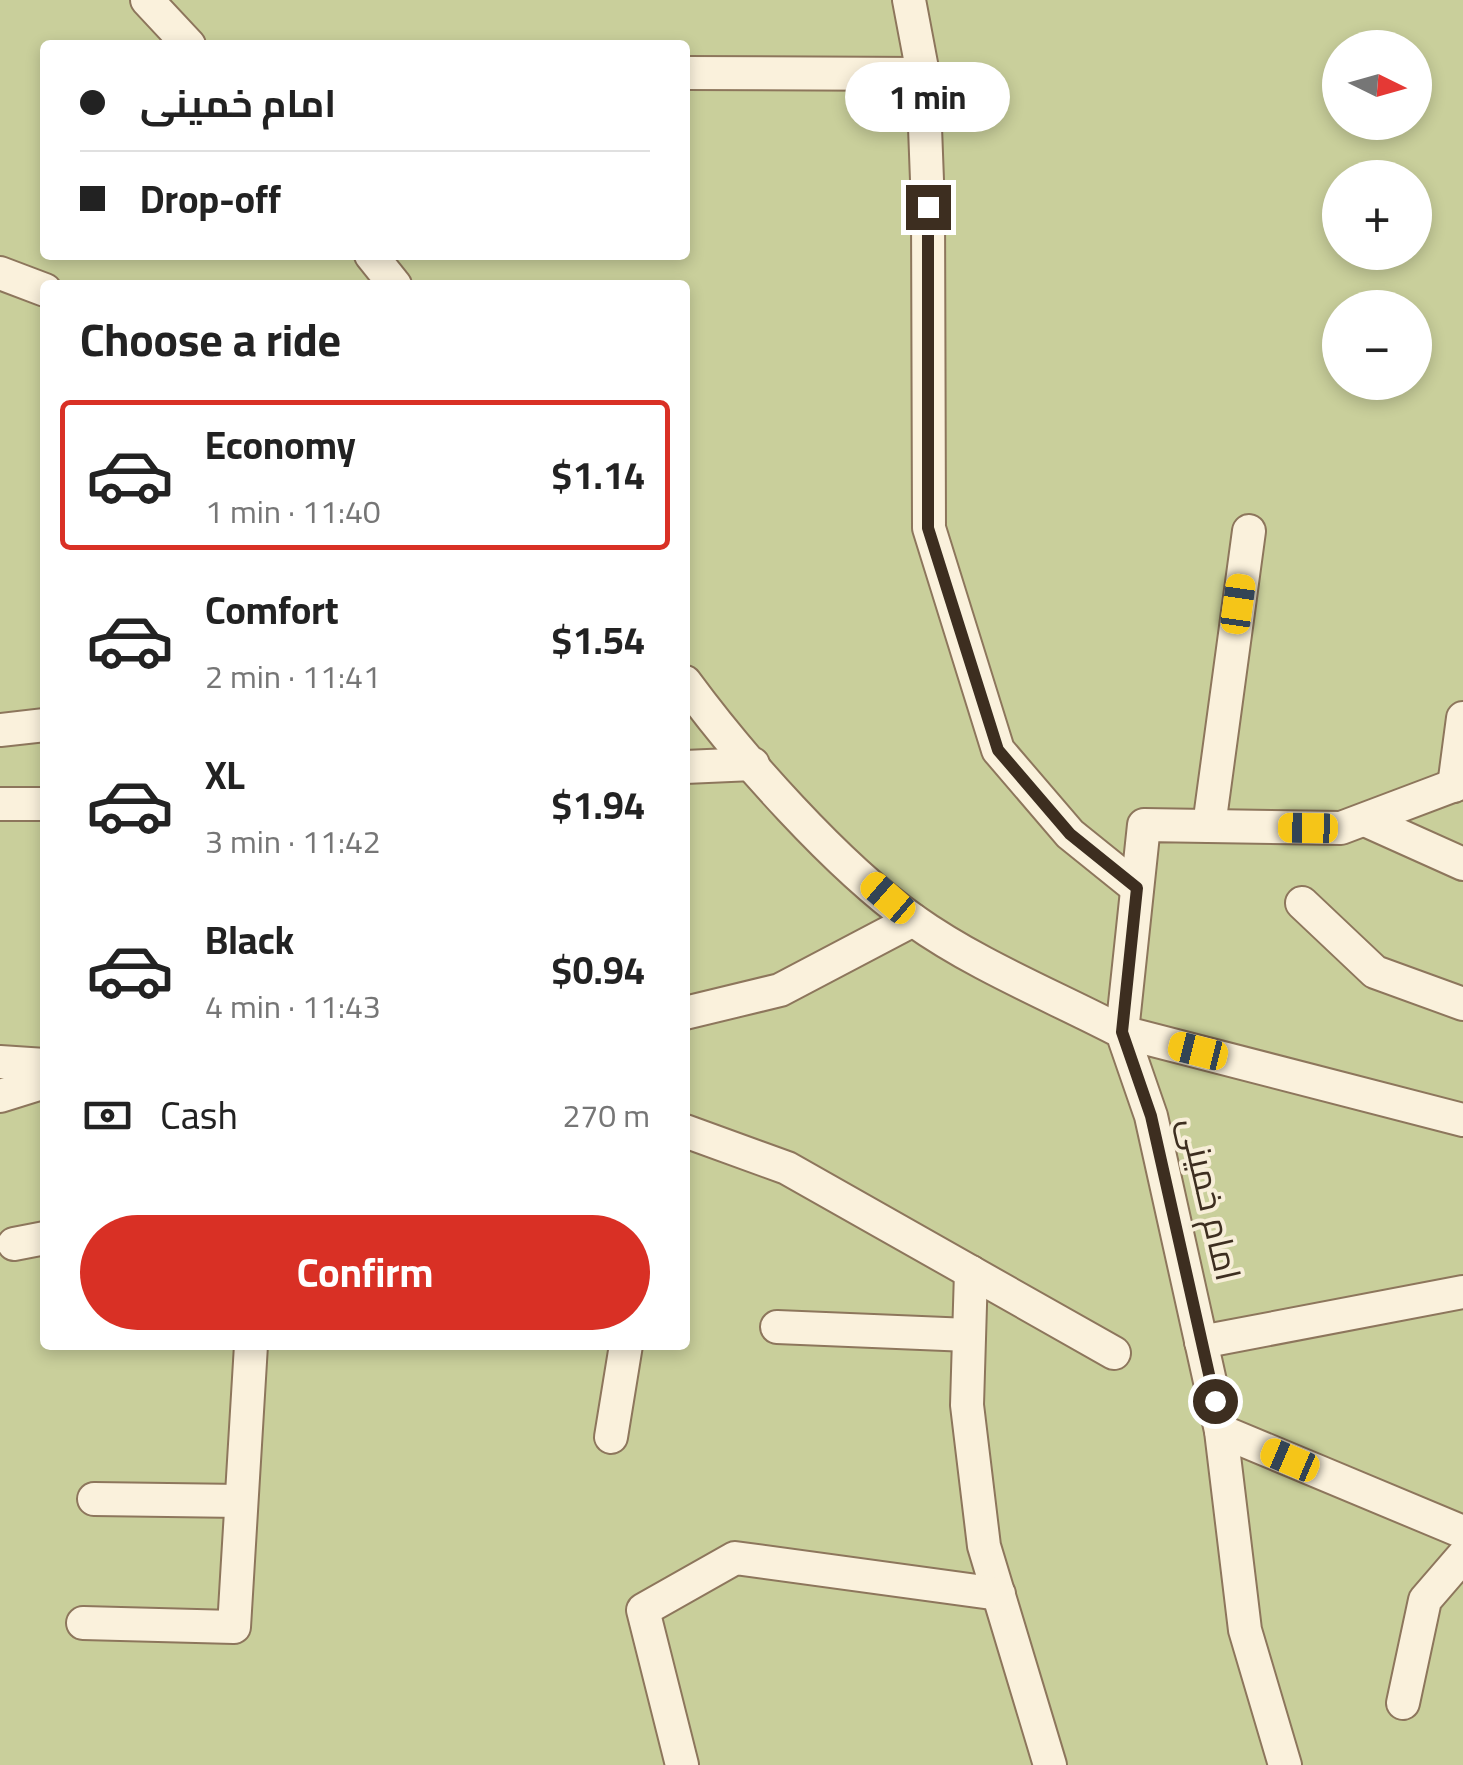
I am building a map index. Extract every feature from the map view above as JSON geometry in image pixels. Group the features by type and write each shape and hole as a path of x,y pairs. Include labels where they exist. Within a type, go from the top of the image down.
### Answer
{"street":[{"path":"147,0 184,40"},
{"path":"909,0 923,74 928,528 998,750 1070,834 1137,888"},
{"path":"690,73 923,74"},
{"path":"375,260 391,280"},
{"path":"0,273 40,288"},
{"path":"1209,826 1248,531"},
{"path":"690,688 753,764 838,854 913,920 1122,1032 1463,1120"},
{"path":"1122,1032 1144,824 1341,828 1458,784 1463,718"},
{"path":"0,730 40,726"},
{"path":"690,767 753,764"},
{"path":"0,804 40,804"},
{"path":"1364,820 1463,864"},
{"path":"1302,903 1376,972 1463,1004"},
{"path":"690,1012 780,990 913,920"},
{"name":"امام خمینی","path":"1122,1032 1151,1116 1221,1430 1245,1630 1285,1765"},
{"path":"0,1062 40,1066"},
{"path":"0,1096 40,1084"},
{"path":"690,1134 787,1168 1114,1353"},
{"path":"970,1272 968,1405 984,1546 1050,1765"},
{"path":"1201,1342 1463,1292"},
{"path":"777,1326 969,1335"},
{"path":"83,1624 234,1627 251,1350"},
{"path":"611,1437 625,1350"},
{"path":"1221,1430 1463,1532"},
{"path":"94,1500 241,1501"},
{"path":"1403,1703 1426,1600 1463,1556"},
{"path":"682,1765 643,1610 734,1558 999,1594"}],"green space":[{"path":"0,0 1463,0 1463,1765 0,1765"}],"route":[{"path":"928,207 928,528 998,750 1070,834 1137,888 1122,1032 1151,1116 1215,1401"}]}
